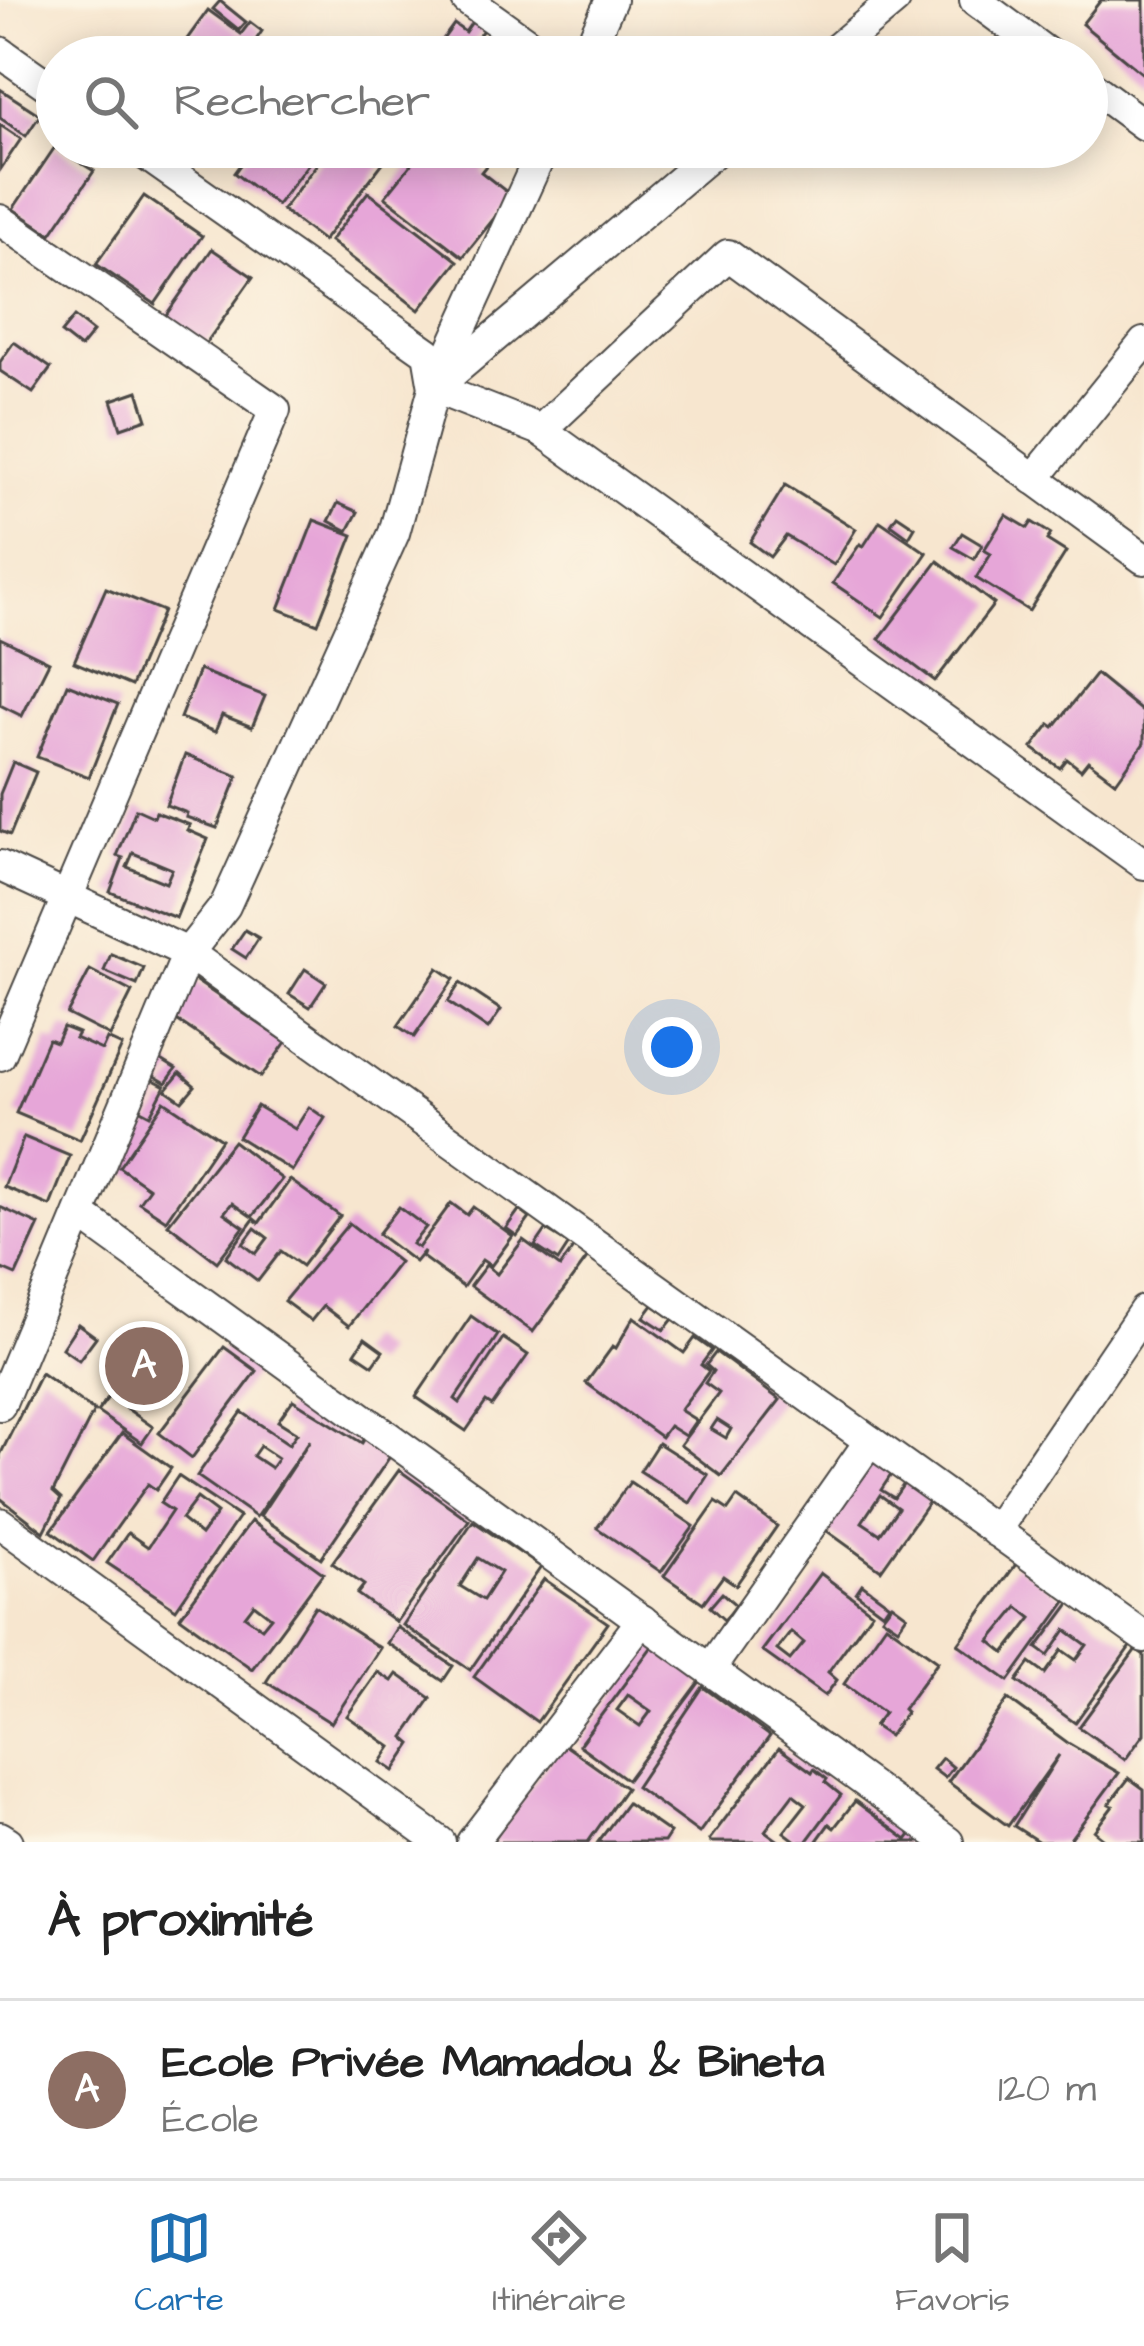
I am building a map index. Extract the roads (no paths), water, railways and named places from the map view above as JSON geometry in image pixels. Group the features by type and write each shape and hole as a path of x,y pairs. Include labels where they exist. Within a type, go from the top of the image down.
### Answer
{"street":[{"path":"467,0 518,36"},
{"path":"595,36 611,0"},
{"path":"852,36 895,0"},
{"path":"975,0 1024,36"},
{"path":"0,52 36,77"},
{"path":"1108,98 1144,124"},
{"path":"165,168 428,353 434,388"},
{"path":"0,1405 188,952 225,907 394,533 434,388 534,168"},
{"path":"434,388 695,168"},
{"path":"0,220 275,410 0,1055"},
{"path":"542,430 728,255 1144,559"},
{"path":"1034,479 1144,344"},
{"path":"434,388 542,430 1143,860"},
{"path":"0,866 188,952 1144,1636"},
{"path":"80,1214 948,1842"},
{"path":"995,1531 1144,1311"},
{"path":"710,1670 870,1441"},
{"path":"0,1523 440,1842"},
{"path":"472,1842 642,1620"},
{"path":"0,1837 8,1842"}],"place":[{"name":"Ecole Privée Mamadou & Bineta","path":"144,1366"}]}
